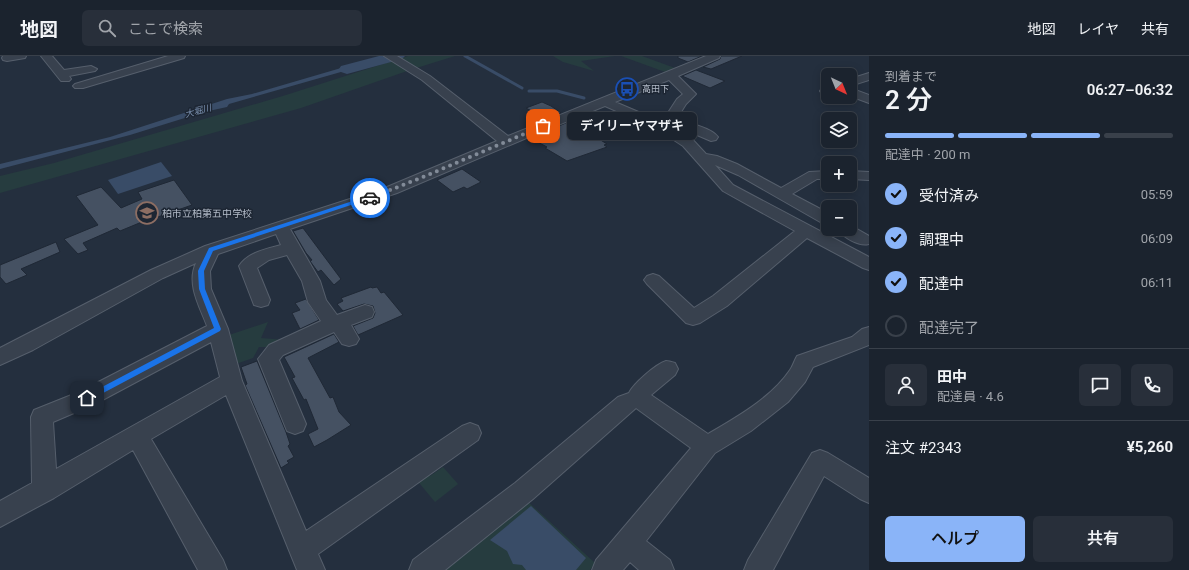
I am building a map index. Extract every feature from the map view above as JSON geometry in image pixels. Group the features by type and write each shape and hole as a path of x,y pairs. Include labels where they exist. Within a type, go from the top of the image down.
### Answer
{"street":[{"path":"7,58 21,56"},
{"path":"46,56 63,77 91,69"},
{"path":"389,56 426,78 506,141"},
{"path":"0,357 26,345 157,274 211,250 392,190 506,141 605,102 714,56"},
{"path":"79,86 182,58"},
{"path":"665,125 681,102 690,94 669,75"},
{"path":"857,80 869,76"},
{"path":"857,95 869,99"},
{"path":"605,102 665,125 694,128 711,137"},
{"path":"665,125 688,143 703,158 728,188 805,231 869,264"},
{"path":"703,158 721,162 821,216"},
{"path":"781,194 814,175 821,175"},
{"path":"857,176 869,176"},
{"path":"280,226 291,248 311,281 317,302 333,324 342,327 349,339"},
{"path":"653,280 693,318 720,301 805,231"},
{"path":"857,236 864,240"},
{"path":"261,300 248,266 263,256 291,248"},
{"path":"211,250 201,271 202,289 218,329 232,381 306,560 470,433"},
{"path":"295,424 268,359 276,350 333,324 365,312"},
{"path":"45,490 42,417 87,398 218,329"},
{"path":"606,570 707,446 726,436 784,393 799,376 804,362 866,343"},
{"path":"637,400 640,392 668,369"},
{"path":"0,515 232,381"},
{"path":"423,570 524,491 626,403 637,400 646,403 707,446"},
{"path":"137,436 213,570"},
{"path":"758,570 820,460 869,492"},
{"path":"628,543 660,570"}],"green space":[{"path":"408,56 455,56 301,108 0,193 0,176 54,163 286,95"},
{"path":"553,56 615,56 581,61 594,71 563,62"},
{"path":"621,56 642,56 675,68 665,72"},
{"path":"268,322 261,338 285,340 269,347 259,347 253,358 236,364 226,336"},
{"path":"443,467 458,484 435,502 415,478 425,471 430,476"},
{"path":"525,499 595,563 590,570 439,570"}],"water":[{"path":"382,56 390,58 229,104 227,107 204,112 130,135 0,169 0,164 110,137 227,99 252,94"},
{"path":"161,162 172,176 118,194 108,180"},
{"path":"531,506 586,558 576,570 526,570 522,565 513,564 507,551 490,540"}],"building":[{"path":"678,56 702,56 688,62 678,58"},
{"path":"721,56 742,56 711,69 703,67 720,59"},
{"path":"696,70 725,81 710,88 682,76"},
{"path":"542,102 561,113 546,119 526,108"},
{"path":"573,120 594,133 591,134 607,144 604,145 607,147 567,161 545,148 547,147 530,138"},
{"path":"462,169 481,182 467,189 464,187 453,192 437,180"},
{"path":"174,180 192,205 155,218 154,217 120,231 117,228 83,243 88,250 78,254 64,239 98,225 76,196 101,187 121,208 142,199 138,192"},
{"path":"303,228 341,279 334,285 321,270 318,272 293,231"},
{"path":"56,242 60,252 21,269 27,275 6,284 0,277 0,265"},
{"path":"371,287 377,287 381,293 384,292 403,315 358,335 353,326 373,318 375,313 373,306 364,304 343,311 337,304 343,301 341,298"},
{"path":"306,299 319,320 300,329 292,313 300,310 295,303"},
{"path":"334,334 339,342 308,358 330,398 333,397 339,412 351,425 314,447 308,434 318,429 306,399 304,400 292,378 295,377 284,357"},
{"path":"257,361 286,432 290,444 288,446 294,457 287,461 289,463 281,468 245,385 247,384 241,367"}],"waterway":[{"name":"大堀川","path":"347,69 397,56"},
{"path":"465,56 522,88"},
{"path":"529,91 557,91 584,98"}],"way so far":[{"path":"370,198 543,126"}],"place":[{"name":"高田下","path":"627,89"},
{"name":"デイリーヤマザキ","path":"543,126"},
{"name":"柏市立柏第五中学校","path":"147,213"}],"route":[{"path":"87,398 218,329 202,289 201,271 211,250 280,226 370,198"}]}
